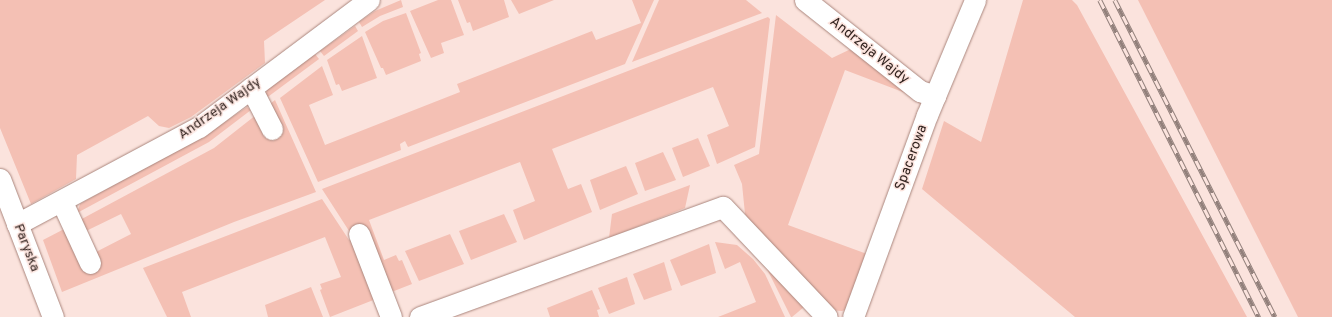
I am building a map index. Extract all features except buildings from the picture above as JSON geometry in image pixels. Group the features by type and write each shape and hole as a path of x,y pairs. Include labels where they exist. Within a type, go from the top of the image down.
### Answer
{"street":[{"name":"Andrzeja Wajdy","path":"17,224 62,202 199,127 369,0"},
{"name":"Andrzeja Wajdy","path":"805,0 920,91 935,96"},
{"name":"Spacerowa","path":"853,317 935,96 975,0"},
{"path":"251,88 272,129"},
{"name":"Paryska","path":"0,179 53,317"},
{"path":"62,202 90,263"},
{"path":"420,317 723,208 827,317"},
{"path":"359,234 391,317"}],"shaded area":[{"path":"0,0 325,0 264,41 265,63 191,117 169,128 159,126 148,116 77,155 76,179 31,204 0,128"},
{"path":"401,0 403,7 380,16 362,27 359,22 375,11"},
{"path":"438,0 451,0 464,35 441,43 444,53 431,58 410,11"},
{"path":"458,0 504,0 509,17 473,31 470,22 467,23"},
{"path":"511,0 554,0 519,14"},
{"path":"632,0 654,0 625,64 408,147 405,141 400,144 401,150 318,182 280,98 322,66 333,95 309,105 325,145 460,92 457,84 592,31 596,40 641,23"},
{"path":"659,0 746,0 762,13 632,62"},
{"path":"1023,0 1072,0 1077,5 1247,317 1075,317 922,189 944,121 981,142"},
{"path":"1138,0 1332,0 1332,317 1298,317"},
{"path":"406,13 421,53 419,54 421,61 386,75 383,68 381,68 365,32 383,21"},
{"path":"776,15 832,58 853,48 908,94 845,70 788,225 867,254 848,309 842,311 828,310 751,225 745,214 742,184 734,165 759,154"},
{"path":"768,17 770,19 755,147 717,164 707,135 729,126 713,87 552,149 568,189 581,184 592,212 524,240 513,210 535,201 520,162 369,220 384,260 396,255 399,261 402,260 412,284 389,293 322,189"},
{"path":"355,26 358,31 324,56 320,51"},
{"path":"362,36 377,78 342,91 339,84 336,85 327,60"},
{"path":"315,54 319,59 265,99 267,90"},
{"path":"275,100 316,192 234,222 62,292 43,240 68,227 92,254 131,234 121,214 84,232 78,221 214,148"},
{"path":"247,107 251,110 209,142 77,213 80,204 205,135"},
{"path":"698,138 710,166 683,177 672,148"},
{"path":"663,152 676,180 645,191 635,163"},
{"path":"626,166 638,194 600,210 590,180"},
{"path":"690,185 685,208 609,238 612,214"},
{"path":"322,199 349,240 353,239 376,299 330,317 320,290 322,289 320,284 341,277 325,237 182,292 191,317 167,317 143,268"},
{"path":"504,214 517,242 471,260 459,231"},
{"path":"450,234 464,264 419,281 405,251"},
{"path":"715,242 737,245 753,259 765,274 785,317 718,317 756,302 740,262 725,269"},
{"path":"709,244 716,273 681,286 670,260"},
{"path":"762,259 804,307 792,317 791,317"},
{"path":"664,262 672,290 644,300 633,274"},
{"path":"627,277 635,304 609,314 598,288"},
{"path":"311,287 323,317 268,317 265,305"},
{"path":"592,290 600,309 597,310 599,317 550,317 547,308"}],"railway":[{"path":"1100,0 1259,317"},
{"path":"1115,0 1275,317"}]}
